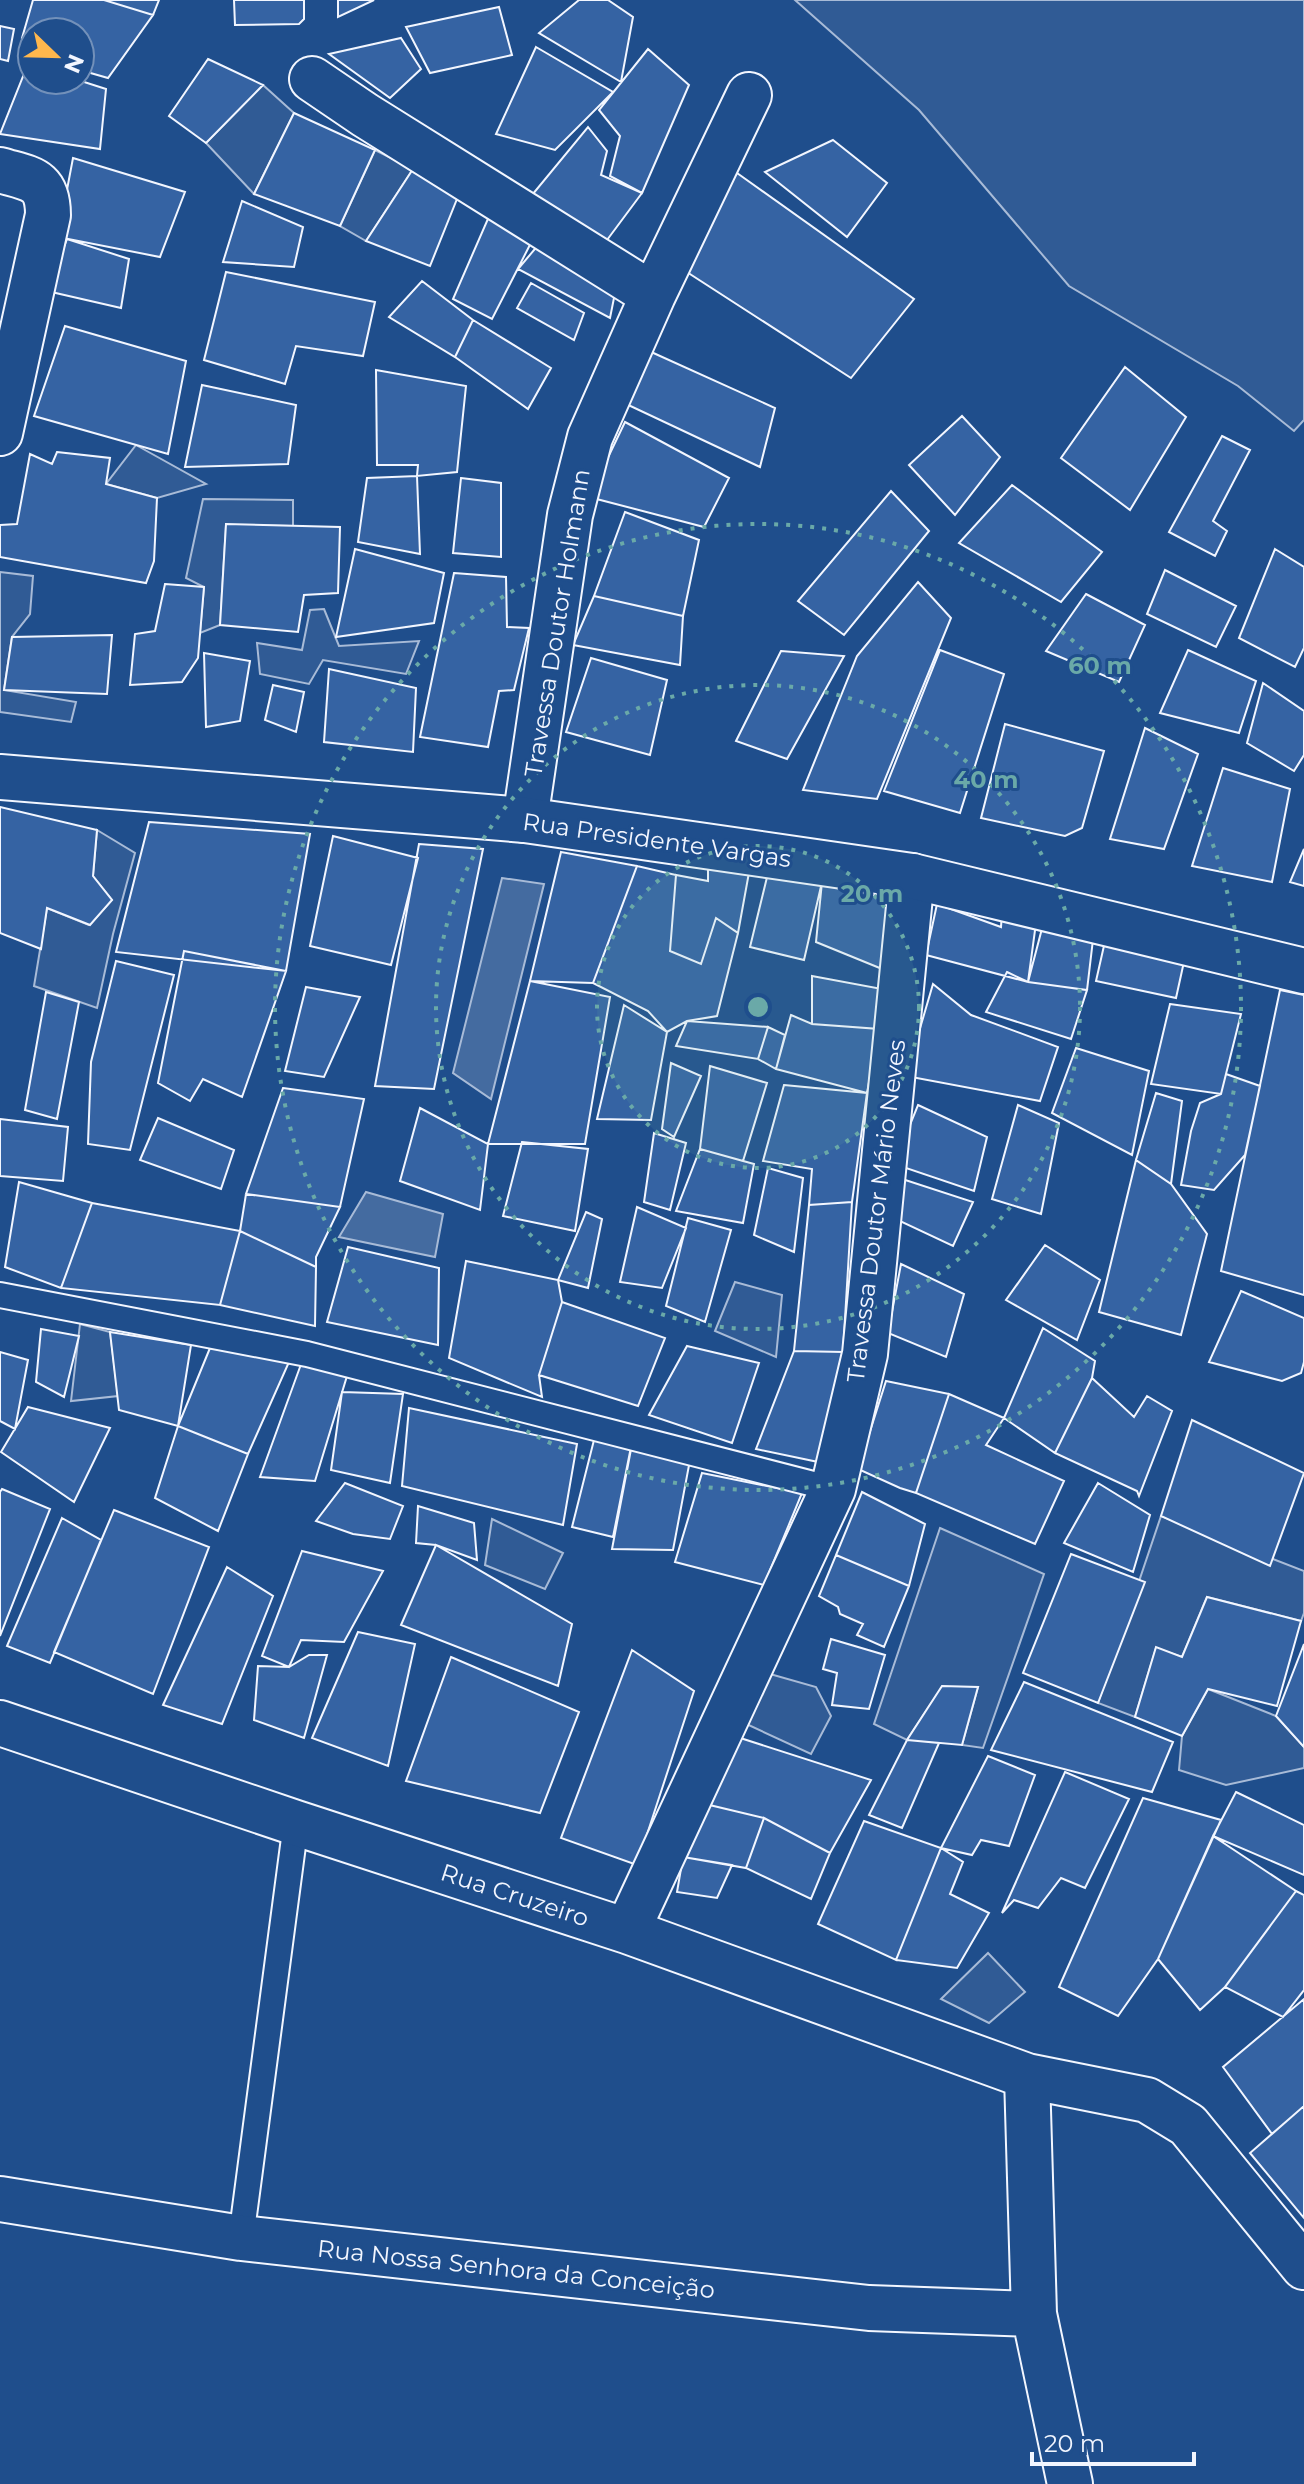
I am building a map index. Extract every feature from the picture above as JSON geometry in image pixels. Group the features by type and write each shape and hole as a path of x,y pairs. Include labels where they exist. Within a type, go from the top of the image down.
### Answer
{"street":[{"path":"312,79 653,295"},
{"name":"Travessa Doutor Holmann","path":"525,820 568,530 590,437 653,295 749,95"},
{"path":"0,170 34,180 44,188 48,206 0,433"},
{"name":"Rua Presidente Vargas","path":"0,777 525,820 912,876 1304,971"},
{"name":"Travessa Doutor Mário Neves","path":"627,1931 833,1489 865,1354 912,876"},
{"name":"Rua Cruzeiro","path":"0,1723 627,1931 1027,2076 1147,2100 1188,2125 1304,2267"},
{"path":"1027,2076 1034,2314 1070,2484"},
{"name":"Rua Nossa Senhora da Conceição","path":"0,2199 241,2238 869,2308 1034,2314"}],"lane":[{"path":"0,1295 307,1354 833,1489"},
{"path":"241,2238 296,1823"}],"shaded area":[{"path":"795,0 1304,0 1304,420 1294,431 1238,386 1069,286 919,110"},
{"path":"263,85 294,113 254,194 206,143"},
{"path":"375,150 413,169 366,241 340,226"},
{"path":"136,445 206,484 157,498 106,484"},
{"path":"203,499 293,500 293,526 226,525 220,625 200,633 204,587 186,578"},
{"path":"0,572 33,576 30,614 12,637 4,690 76,702 71,722 0,712"},
{"path":"324,609 339,646 419,641 406,674 323,660 309,684 260,674 257,643 302,650 310,610"},
{"path":"97,830 135,853 97,1008 34,986 47,908 89,925 112,900 93,876"},
{"path":"502,878 544,884 491,1099 453,1073"},
{"path":"366,1192 443,1214 435,1257 339,1237"},
{"path":"735,1282 782,1295 776,1357 715,1331"},
{"path":"80,1324 110,1332 118,1396 71,1401"},
{"path":"1161,1516 1304,1571 1304,1613 1301,1621 1207,1597 1182,1657 1156,1648 1135,1717 1098,1703"},
{"path":"492,1519 563,1553 545,1589 485,1565"},
{"path":"940,1528 1044,1574 983,1748 962,1745 978,1687 942,1687 907,1740 874,1724"},
{"path":"763,1672 816,1687 831,1716 811,1754 742,1722"},
{"path":"1208,1689 1276,1716 1304,1747 1304,1768 1226,1785 1179,1770 1182,1736"},
{"path":"988,1953 1025,1992 989,2023 941,1999"}],"building":[{"path":"33,0 104,0 153,15 108,78 96,75 96,16 28,16"},
{"path":"104,0 159,0 153,15"},
{"path":"234,0 304,0 304,19 299,24 235,25"},
{"path":"338,0 374,0 338,17"},
{"path":"579,0 608,0 633,17 621,82 539,33"},
{"path":"499,7 512,55 430,73 406,27"},
{"path":"0,26 14,29 8,61 0,59"},
{"path":"401,38 421,69 390,98 329,54"},
{"path":"536,47 613,92 555,150 496,134"},
{"path":"648,49 689,85 642,193 610,176 620,136 599,110"},
{"path":"208,59 263,85 206,143 169,116"},
{"path":"96,86 106,89 100,149 0,134 16,94 96,96"},
{"path":"294,113 375,150 340,226 254,194"},
{"path":"588,127 607,151 601,175 642,193 607,240 532,195"},
{"path":"833,140 887,183 847,237 765,172"},
{"path":"73,158 185,192 160,257 58,237"},
{"path":"413,169 459,194 430,266 366,241"},
{"path":"737,173 914,299 851,378 676,265"},
{"path":"242,201 303,227 294,267 223,262"},
{"path":"494,205 536,233 492,319 453,299"},
{"path":"545,237 617,283 610,318 518,269"},
{"path":"67,239 129,259 121,308 47,291"},
{"path":"226,272 375,302 363,356 296,346 285,384 204,360"},
{"path":"422,281 473,320 455,357 389,317"},
{"path":"531,283 584,313 574,340 517,308"},
{"path":"473,320 551,368 528,409 455,357"},
{"path":"65,326 186,361 168,454 34,416"},
{"path":"649,351 775,408 760,467 624,403"},
{"path":"1125,367 1186,417 1130,510 1061,458"},
{"path":"376,370 466,386 457,472 417,476 418,465 377,465"},
{"path":"202,385 296,405 288,464 185,467"},
{"path":"962,416 1000,457 955,515 909,465"},
{"path":"625,422 729,478 704,527 589,497"},
{"path":"1222,436 1250,450 1213,521 1227,531 1215,556 1169,532"},
{"path":"57,452 110,458 106,484 157,498 154,561 146,583 0,557 0,525 17,524 30,454 52,464"},
{"path":"417,476 420,554 358,542 367,478"},
{"path":"461,478 501,483 501,557 453,553"},
{"path":"1012,485 1102,552 1061,602 959,543"},
{"path":"891,491 929,531 844,635 798,601"},
{"path":"625,512 699,540 683,616 594,596"},
{"path":"226,524 340,527 338,593 304,595 298,632 220,625"},
{"path":"355,549 444,573 434,623 336,637"},
{"path":"1275,549 1304,567 1304,648 1295,667 1239,638"},
{"path":"1165,570 1236,606 1216,647 1147,614"},
{"path":"454,573 506,577 507,627 529,628 514,690 499,691 488,747 420,737"},
{"path":"918,582 951,618 877,799 803,790 857,656"},
{"path":"165,584 204,587 198,658 182,682 130,685 135,634 155,631"},
{"path":"1086,594 1145,625 1119,682 1046,651"},
{"path":"594,596 683,616 680,665 573,645"},
{"path":"112,635 107,694 4,690 12,637"},
{"path":"940,650 1004,674 960,813 884,791"},
{"path":"1188,650 1256,681 1239,733 1160,713"},
{"path":"781,651 844,656 787,759 736,741"},
{"path":"204,653 250,661 240,721 206,727"},
{"path":"591,658 667,680 650,755 566,732"},
{"path":"329,669 416,688 413,752 324,742"},
{"path":"1263,683 1304,711 1304,755 1294,771 1247,743"},
{"path":"273,685 304,692 296,732 265,720"},
{"path":"1005,724 1104,751 1082,828 1065,836 981,818"},
{"path":"1145,728 1198,754 1164,849 1110,839"},
{"path":"1223,768 1290,789 1272,882 1192,866"},
{"path":"0,807 97,830 93,876 112,900 90,925 47,908 41,949 0,933"},
{"path":"149,822 310,834 286,971 116,952"},
{"path":"333,836 418,858 391,965 310,946"},
{"path":"419,844 483,849 434,1089 375,1086"},
{"path":"1304,849 1304,886 1290,882"},
{"path":"561,852 637,866 593,983 530,981"},
{"path":"708,860 750,867 738,933 716,918 701,964 670,951 676,875 708,881"},
{"path":"637,866 676,875 670,951 701,964 716,918 738,933 717,1016 687,1021 667,1032 648,1011 593,983"},
{"path":"769,869 822,882 804,960 750,947"},
{"path":"822,882 891,900 887,971 816,942"},
{"path":"937,904 1001,927 1002,912 1036,923 1028,982 926,955"},
{"path":"1045,917 1094,931 1087,990 1028,982"},
{"path":"1108,928 1187,948 1176,998 1096,981"},
{"path":"184,951 286,971 242,1097 203,1079 190,1101 158,1083"},
{"path":"116,961 174,975 130,1150 88,1144 91,1062"},
{"path":"1007,972 1028,982 1087,990 1071,1039 986,1012"},
{"path":"812,976 882,989 879,1029 812,1024"},
{"path":"530,981 610,997 585,1144 488,1144"},
{"path":"933,984 971,1015 1058,1047 1040,1101 906,1076"},
{"path":"306,987 360,997 324,1077 285,1071"},
{"path":"1280,990 1304,995 1304,1295 1221,1271"},
{"path":"46,992 79,1002 57,1119 25,1110"},
{"path":"1170,1004 1241,1014 1221,1094 1151,1084"},
{"path":"624,1005 667,1032 651,1120 597,1119"},
{"path":"791,1015 812,1024 879,1029 867,1093 776,1069"},
{"path":"687,1021 768,1027 758,1059 676,1046"},
{"path":"768,1027 785,1035 776,1069 758,1059"},
{"path":"1076,1048 1149,1071 1132,1155 1052,1113"},
{"path":"671,1063 701,1076 674,1137 662,1129"},
{"path":"710,1066 767,1083 743,1161 700,1149"},
{"path":"1226,1074 1260,1086 1245,1155 1214,1190 1181,1185 1191,1131 1200,1103 1221,1094"},
{"path":"784,1085 867,1093 852,1202 809,1205 812,1169 763,1161"},
{"path":"283,1088 364,1099 340,1207 246,1194"},
{"path":"1156,1093 1182,1101 1171,1184 1136,1160"},
{"path":"918,1105 987,1137 974,1191 894,1164"},
{"path":"1018,1105 1059,1123 1041,1214 992,1199"},
{"path":"420,1108 488,1144 480,1210 400,1181"},
{"path":"158,1118 234,1150 221,1189 140,1160"},
{"path":"0,1119 68,1127 63,1181 0,1176"},
{"path":"654,1133 686,1143 670,1210 644,1202"},
{"path":"522,1142 588,1149 575,1231 503,1216"},
{"path":"700,1149 754,1164 743,1223 676,1211"},
{"path":"1136,1160 1171,1184 1207,1234 1181,1335 1099,1312"},
{"path":"768,1168 803,1178 794,1252 754,1235"},
{"path":"893,1176 973,1202 953,1246 887,1215"},
{"path":"19,1182 92,1203 61,1288 5,1267"},
{"path":"246,1194 340,1207 316,1257 316,1267 240,1231"},
{"path":"852,1202 843,1352 794,1351 809,1205"},
{"path":"92,1203 240,1231 220,1305 61,1288"},
{"path":"637,1207 686,1228 662,1288 620,1282"},
{"path":"586,1212 602,1219 588,1288 558,1280"},
{"path":"688,1218 731,1230 705,1322 666,1306"},
{"path":"240,1231 316,1267 315,1326 220,1305"},
{"path":"1045,1245 1100,1280 1077,1340 1006,1300"},
{"path":"348,1247 439,1268 438,1345 327,1322"},
{"path":"466,1261 558,1280 562,1302 539,1375 542,1397 449,1358"},
{"path":"901,1264 964,1294 946,1357 888,1333"},
{"path":"1241,1291 1304,1318 1301,1373 1282,1381 1209,1362"},
{"path":"562,1302 665,1338 638,1406 539,1375"},
{"path":"1043,1328 1095,1361 1092,1378 1055,1453 1004,1418"},
{"path":"41,1329 79,1336 64,1397 36,1382"},
{"path":"110,1332 191,1345 178,1426 119,1410"},
{"path":"687,1346 759,1363 732,1443 649,1415"},
{"path":"210,1348 289,1362 248,1454 178,1426"},
{"path":"794,1351 843,1352 823,1463 756,1449"},
{"path":"0,1352 28,1360 15,1429 0,1421"},
{"path":"304,1356 347,1376 315,1481 260,1477"},
{"path":"1092,1378 1134,1417 1147,1396 1172,1411 1139,1496 1137,1491 1055,1453"},
{"path":"886,1381 949,1394 916,1493 858,1469"},
{"path":"342,1392 403,1394 390,1483 331,1470"},
{"path":"949,1394 1004,1418 986,1445 1064,1481 1035,1544 916,1493"},
{"path":"28,1407 110,1428 74,1502 1,1452"},
{"path":"409,1408 577,1444 563,1525 402,1486"},
{"path":"1192,1420 1304,1473 1270,1566 1161,1516"},
{"path":"178,1426 248,1454 218,1531 155,1498"},
{"path":"595,1436 633,1437 613,1537 572,1527"},
{"path":"632,1444 690,1460 673,1550 612,1549"},
{"path":"702,1473 802,1493 764,1585 675,1562"},
{"path":"345,1483 403,1506 390,1539 353,1534 316,1521"},
{"path":"1098,1483 1150,1515 1133,1572 1064,1543"},
{"path":"2,1489 50,1509 0,1636 0,1492"},
{"path":"862,1492 925,1524 909,1586 836,1555"},
{"path":"418,1506 474,1523 477,1560 436,1545 416,1543"},
{"path":"114,1510 209,1547 153,1694 54,1652"},
{"path":"62,1518 101,1540 50,1663 7,1646"},
{"path":"436,1545 572,1624 558,1686 401,1625"},
{"path":"302,1551 383,1571 344,1642 301,1640 289,1667 262,1656"},
{"path":"1071,1554 1145,1582 1098,1703 1023,1673"},
{"path":"836,1555 909,1586 884,1647 857,1635 863,1624 840,1614 838,1607 819,1596"},
{"path":"227,1567 273,1596 222,1724 163,1705"},
{"path":"1207,1597 1301,1621 1277,1706 1208,1689 1182,1736 1135,1717 1156,1647 1182,1657"},
{"path":"358,1632 415,1644 388,1766 312,1738"},
{"path":"831,1639 885,1655 869,1709 832,1705 837,1673 823,1669"},
{"path":"1304,1644 1304,1747 1276,1716"},
{"path":"632,1650 694,1691 637,1865 561,1838"},
{"path":"309,1655 327,1655 304,1738 254,1720 258,1666 289,1667"},
{"path":"451,1657 579,1712 540,1813 406,1781"},
{"path":"1024,1682 1173,1742 1152,1792 991,1750"},
{"path":"942,1686 978,1687 962,1745 907,1740"},
{"path":"731,1735 871,1780 830,1853 764,1818 697,1802"},
{"path":"907,1740 939,1743 902,1828 869,1815"},
{"path":"988,1756 1035,1775 1009,1846 981,1840 972,1855 941,1848"},
{"path":"1065,1772 1129,1799 1085,1888 1061,1878 1038,1908 1014,1900 1002,1913"},
{"path":"1236,1792 1304,1825 1304,1875 1213,1836"},
{"path":"1143,1798 1221,1820 1158,1959 1118,2016 1059,1987"},
{"path":"697,1802 764,1818 746,1868 683,1857"},
{"path":"764,1818 830,1853 811,1899 746,1868"},
{"path":"864,1821 941,1848 896,1960 818,1924"},
{"path":"1213,1836 1296,1891 1225,1987 1200,2010 1158,1959"},
{"path":"941,1848 963,1862 950,1894 989,1913 957,1968 896,1960"},
{"path":"683,1857 732,1865 717,1898 677,1892"},
{"path":"1296,1891 1304,1895 1304,1990 1283,2017 1225,1987"},
{"path":"1304,1999 1304,2106 1272,2134 1223,2067"},
{"path":"1304,2106 1304,2218 1250,2153"}]}
